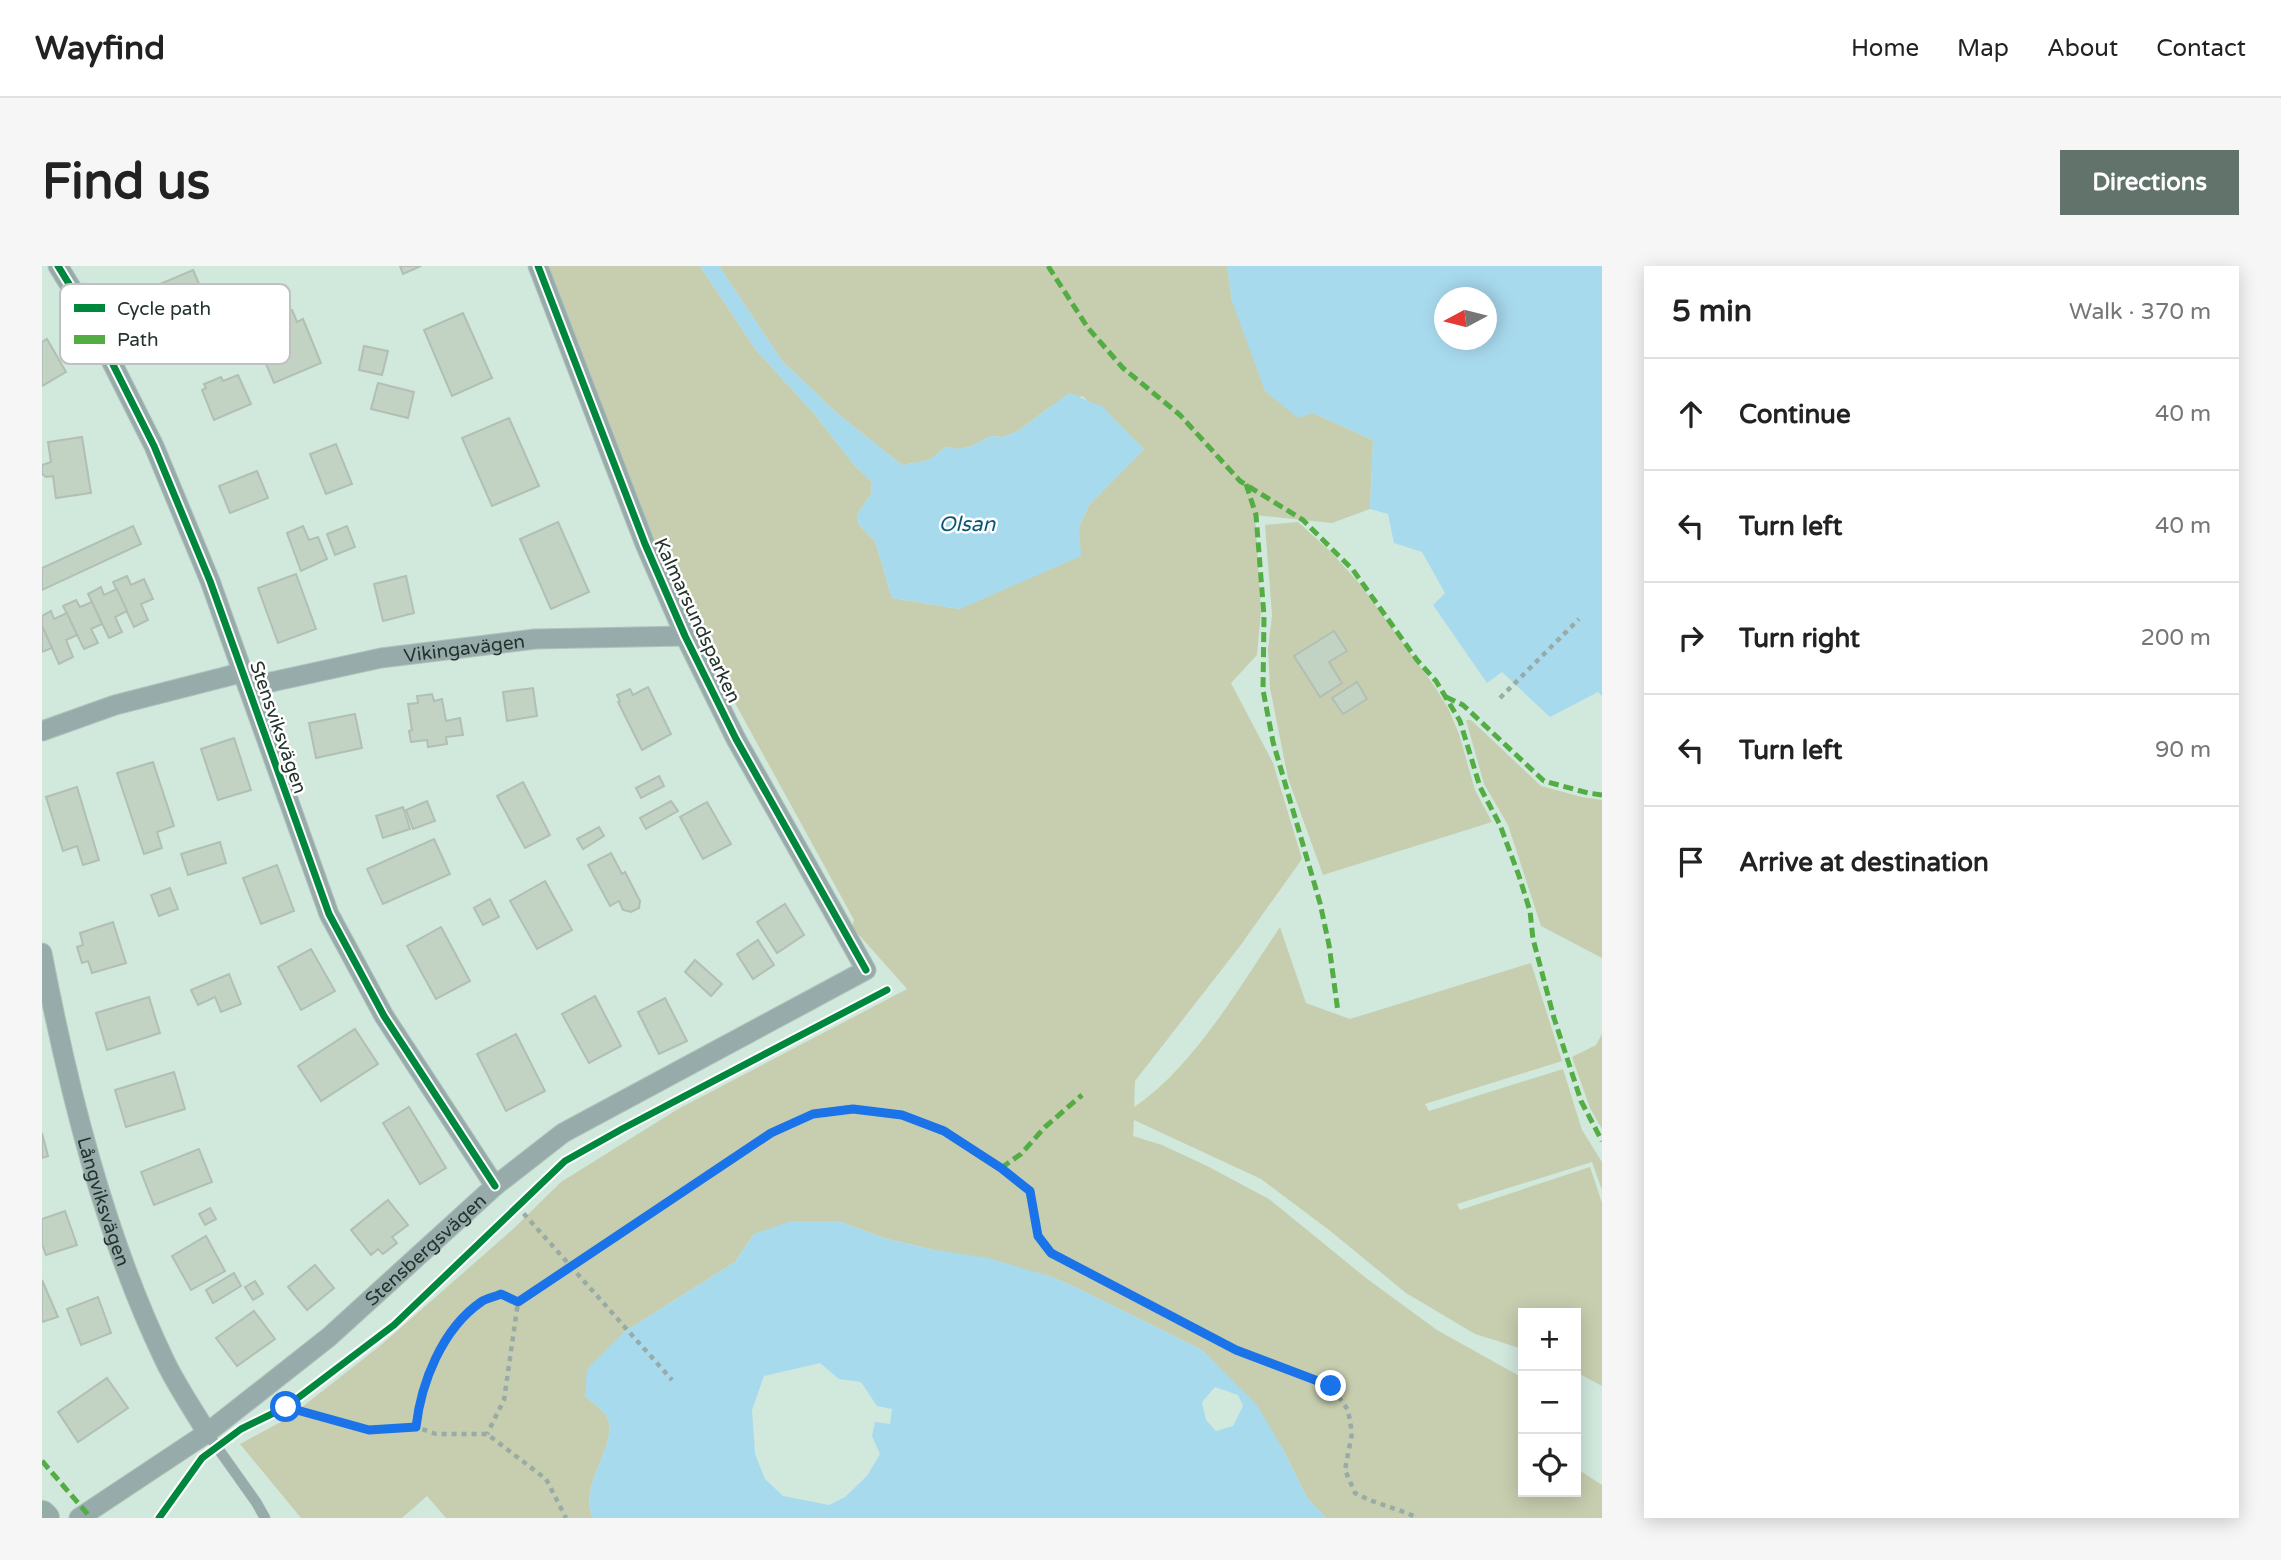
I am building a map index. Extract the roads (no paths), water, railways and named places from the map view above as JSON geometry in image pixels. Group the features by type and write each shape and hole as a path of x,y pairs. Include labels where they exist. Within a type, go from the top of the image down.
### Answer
{"street":[{"name":"Stensviksvägen","path":"58,266 69,284"},
{"name":"Kalmarsundsparken","path":"538,266 645,544 685,636 736,739 866,970"},
{"name":"Stensviksvägen","path":"112,364 153,446 210,581 328,914 384,1016 495,1186"},
{"name":"Vikingavägen","path":"42,731 115,705 246,679 381,658 535,639 685,636"},
{"name":"Långviksvägen","path":"42,953 76,1105 120,1257 165,1361 207,1433"},
{"name":"Stensbergsvägen","path":"79,1518 207,1433 329,1337 495,1186 563,1133 866,970"}],"lane":[{"path":"207,1433 257,1502 265,1518"}],"water":[{"name":"Olsan","path":"700,266 719,266 782,361 838,414 902,465 930,460 945,447 959,449 972,446 991,436 1003,437 1018,431 1069,393 1101,405 1144,449 1089,505 1079,527 1081,556 960,609 892,598 875,541 859,525 857,515 871,494 872,482 854,465 817,417 756,350"},
{"path":"1227,266 1602,266 1602,696 1598,692 1550,717 1502,672 1487,683 1433,605 1445,593 1422,552 1394,543 1388,514 1370,509 1373,440 1313,413 1298,418 1265,391 1232,301"},
{"path":"791,1221 838,1221 887,1239 988,1258 1049,1276 1077,1288 1202,1350 1257,1405 1307,1498 1326,1518 593,1518 589,1505 590,1491 609,1436 609,1425 603,1411 585,1396 587,1369 624,1332 735,1262 754,1234","holes":["820,1363 839,1379 861,1382 877,1406 892,1409 890,1424 875,1422 872,1436 880,1454 867,1476 845,1497 829,1505 783,1496 765,1479 755,1454 752,1410 764,1376","1215,1387 1238,1395 1243,1406 1233,1426 1216,1431 1206,1420 1202,1402"]}]}
